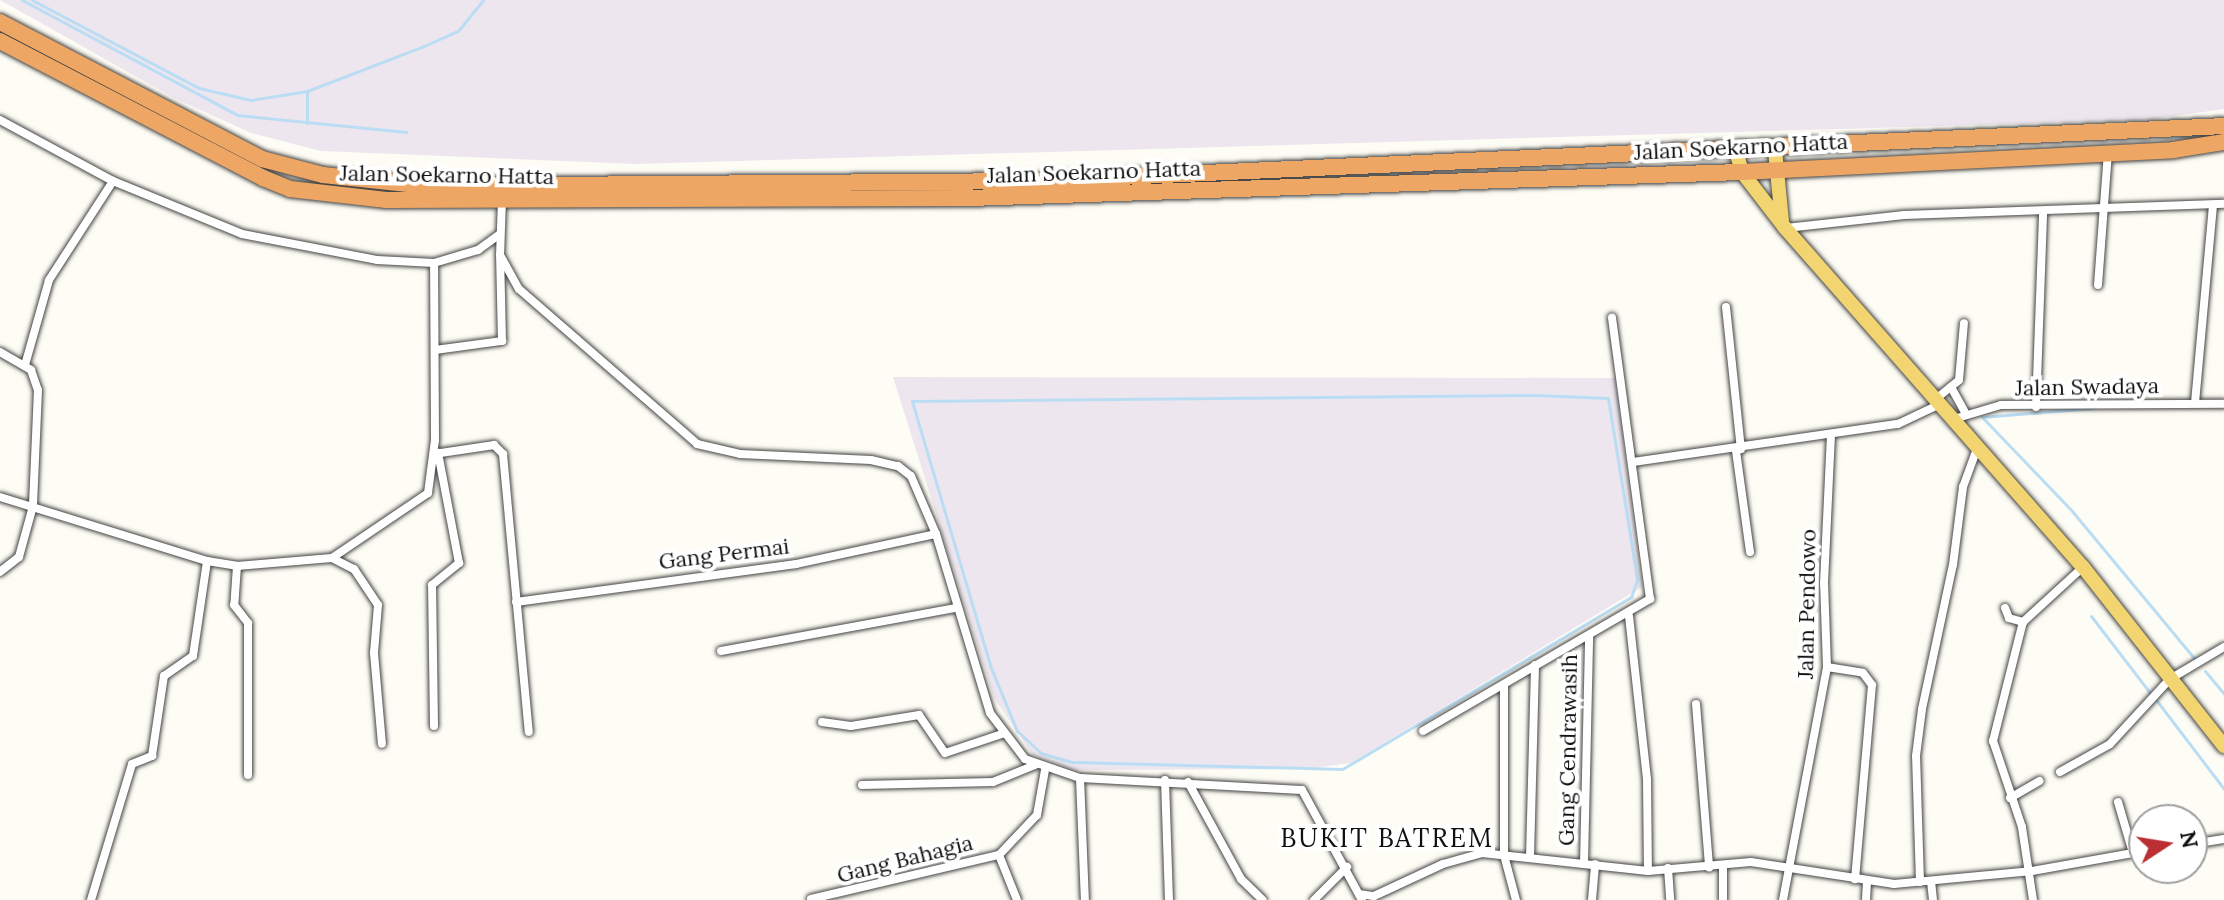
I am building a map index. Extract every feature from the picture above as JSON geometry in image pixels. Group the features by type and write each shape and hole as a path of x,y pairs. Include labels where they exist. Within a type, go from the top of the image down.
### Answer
{"highway":[{"name":"Jalan Soekarno Hatta","path":"0,22 204,132 289,168 426,186 502,191 969,198 1742,172 2108,152 2224,142"},
{"name":"Jalan Soekarno Hatta","path":"0,41 204,151 290,189 386,200 502,191 1048,180 1775,150 2224,126"}],"main road":[{"path":"1775,150 1784,227"},
{"path":"1736,151 1742,172 1784,227 1939,401 1960,415 1978,445 2083,567 2224,746"}],"street":[{"path":"0,120 113,181 242,234 364,258 434,263 466,255 499,235"},
{"path":"2098,285 2108,152"},
{"path":"25,365 49,280 113,181"},
{"path":"435,350 502,341 499,235 502,191"},
{"path":"1784,227 1904,215 2043,213 2106,206 2224,204"},
{"path":"2195,403 2213,206"},
{"path":"2036,407 2043,213"},
{"path":"500,255 531,302 701,447 898,466 911,476 936,534 990,713 1002,734 1035,765 1080,778 1165,780 1302,790 1361,897 1374,896 1469,854 1530,857 1648,871 1723,865 1786,865 1867,882 1920,882 2032,871 2128,854"},
{"path":"0,497 207,561 237,566 332,558 422,499 431,482 436,454 434,263"},
{"path":"1726,307 1750,552"},
{"path":"1423,731 1535,665 1629,616 1653,593 1612,318"},
{"path":"1633,462 1739,450 1917,420 1939,401 1961,372 1964,323"},
{"path":"0,352 25,365 38,390 33,506 19,557 0,572"},
{"path":"1951,387 1960,415"},
{"name":"Jalan Swadaya","path":"1960,415 2001,405 2224,404"},
{"name":"Jalan Pendowo","path":"1783,900 1786,865 1827,667 1824,583 1831,436"},
{"path":"436,454 494,445 501,449 529,732"},
{"path":"1920,882 1915,813 1922,709 1953,565 1963,487 1978,445"},
{"path":"434,726 432,585 459,563 436,454"},
{"name":"Gang Permai","path":"516,602 548,602 660,579 796,564 936,534"},
{"path":"332,558 354,569 378,605 374,653 382,744"},
{"path":"91,900 132,764 152,756 164,676 193,656 207,561"},
{"path":"237,566 234,605 248,627 248,775"},
{"path":"2033,900 2032,871 1993,741 2023,622 2083,567"},
{"path":"721,651 956,608"},
{"path":"2005,608 2009,618 2023,622"},
{"path":"1629,616 1646,764 1648,871"},
{"name":"Gang Cendrawasih","path":"1584,863 1589,636"},
{"path":"2060,772 2110,744 2170,679 2224,647"},
{"path":"1530,857 1535,665"},
{"path":"1827,667 1863,673 1872,685 1855,879"},
{"path":"1504,685 1504,855 1516,900"},
{"path":"1696,704 1709,867"},
{"path":"822,722 851,726 919,715 945,753 1002,734"},
{"path":"862,785 993,782 1035,765"},
{"name":"Gang Bahagia","path":"811,899 999,855 1037,815 1045,770"},
{"path":"1080,778 1085,900"},
{"path":"1165,780 1169,900"},
{"path":"2010,798 2040,781"},
{"path":"1188,782 1241,879 1263,900"},
{"path":"2118,802 2128,836"},
{"path":"999,855 1017,900"},
{"path":"1592,900 1595,864"},
{"path":"1723,865 1723,900"},
{"path":"1314,900 1347,867"},
{"path":"1668,868 1670,900"},
{"path":"1931,881 1933,900"},
{"path":"1866,900 1867,882"}],"shaded area":[{"path":"0,0 2224,0 2224,109 2146,120 635,164 321,151 251,133 174,98"},
{"path":"893,377 1615,378 1642,587 1351,763 1306,769 1074,770 1033,755 994,698"}],"waterway":[{"path":"22,0 237,115 406,132"},
{"path":"32,0 199,88 251,100 307,91 424,46 458,31 483,0"},
{"path":"307,91 307,123"},
{"path":"1536,395 1608,398 1637,580 1631,597 1342,769 1072,762 1041,753 1017,731 991,668 912,401 1536,395"},
{"path":"2093,408 1982,417 2072,511 2194,658"},
{"path":"2091,616 2150,693"},
{"path":"2205,671 2224,694"},
{"path":"2157,701 2224,789"}],"district":[{"name":"BUKIT BATREM","path":"1387,838"}]}
